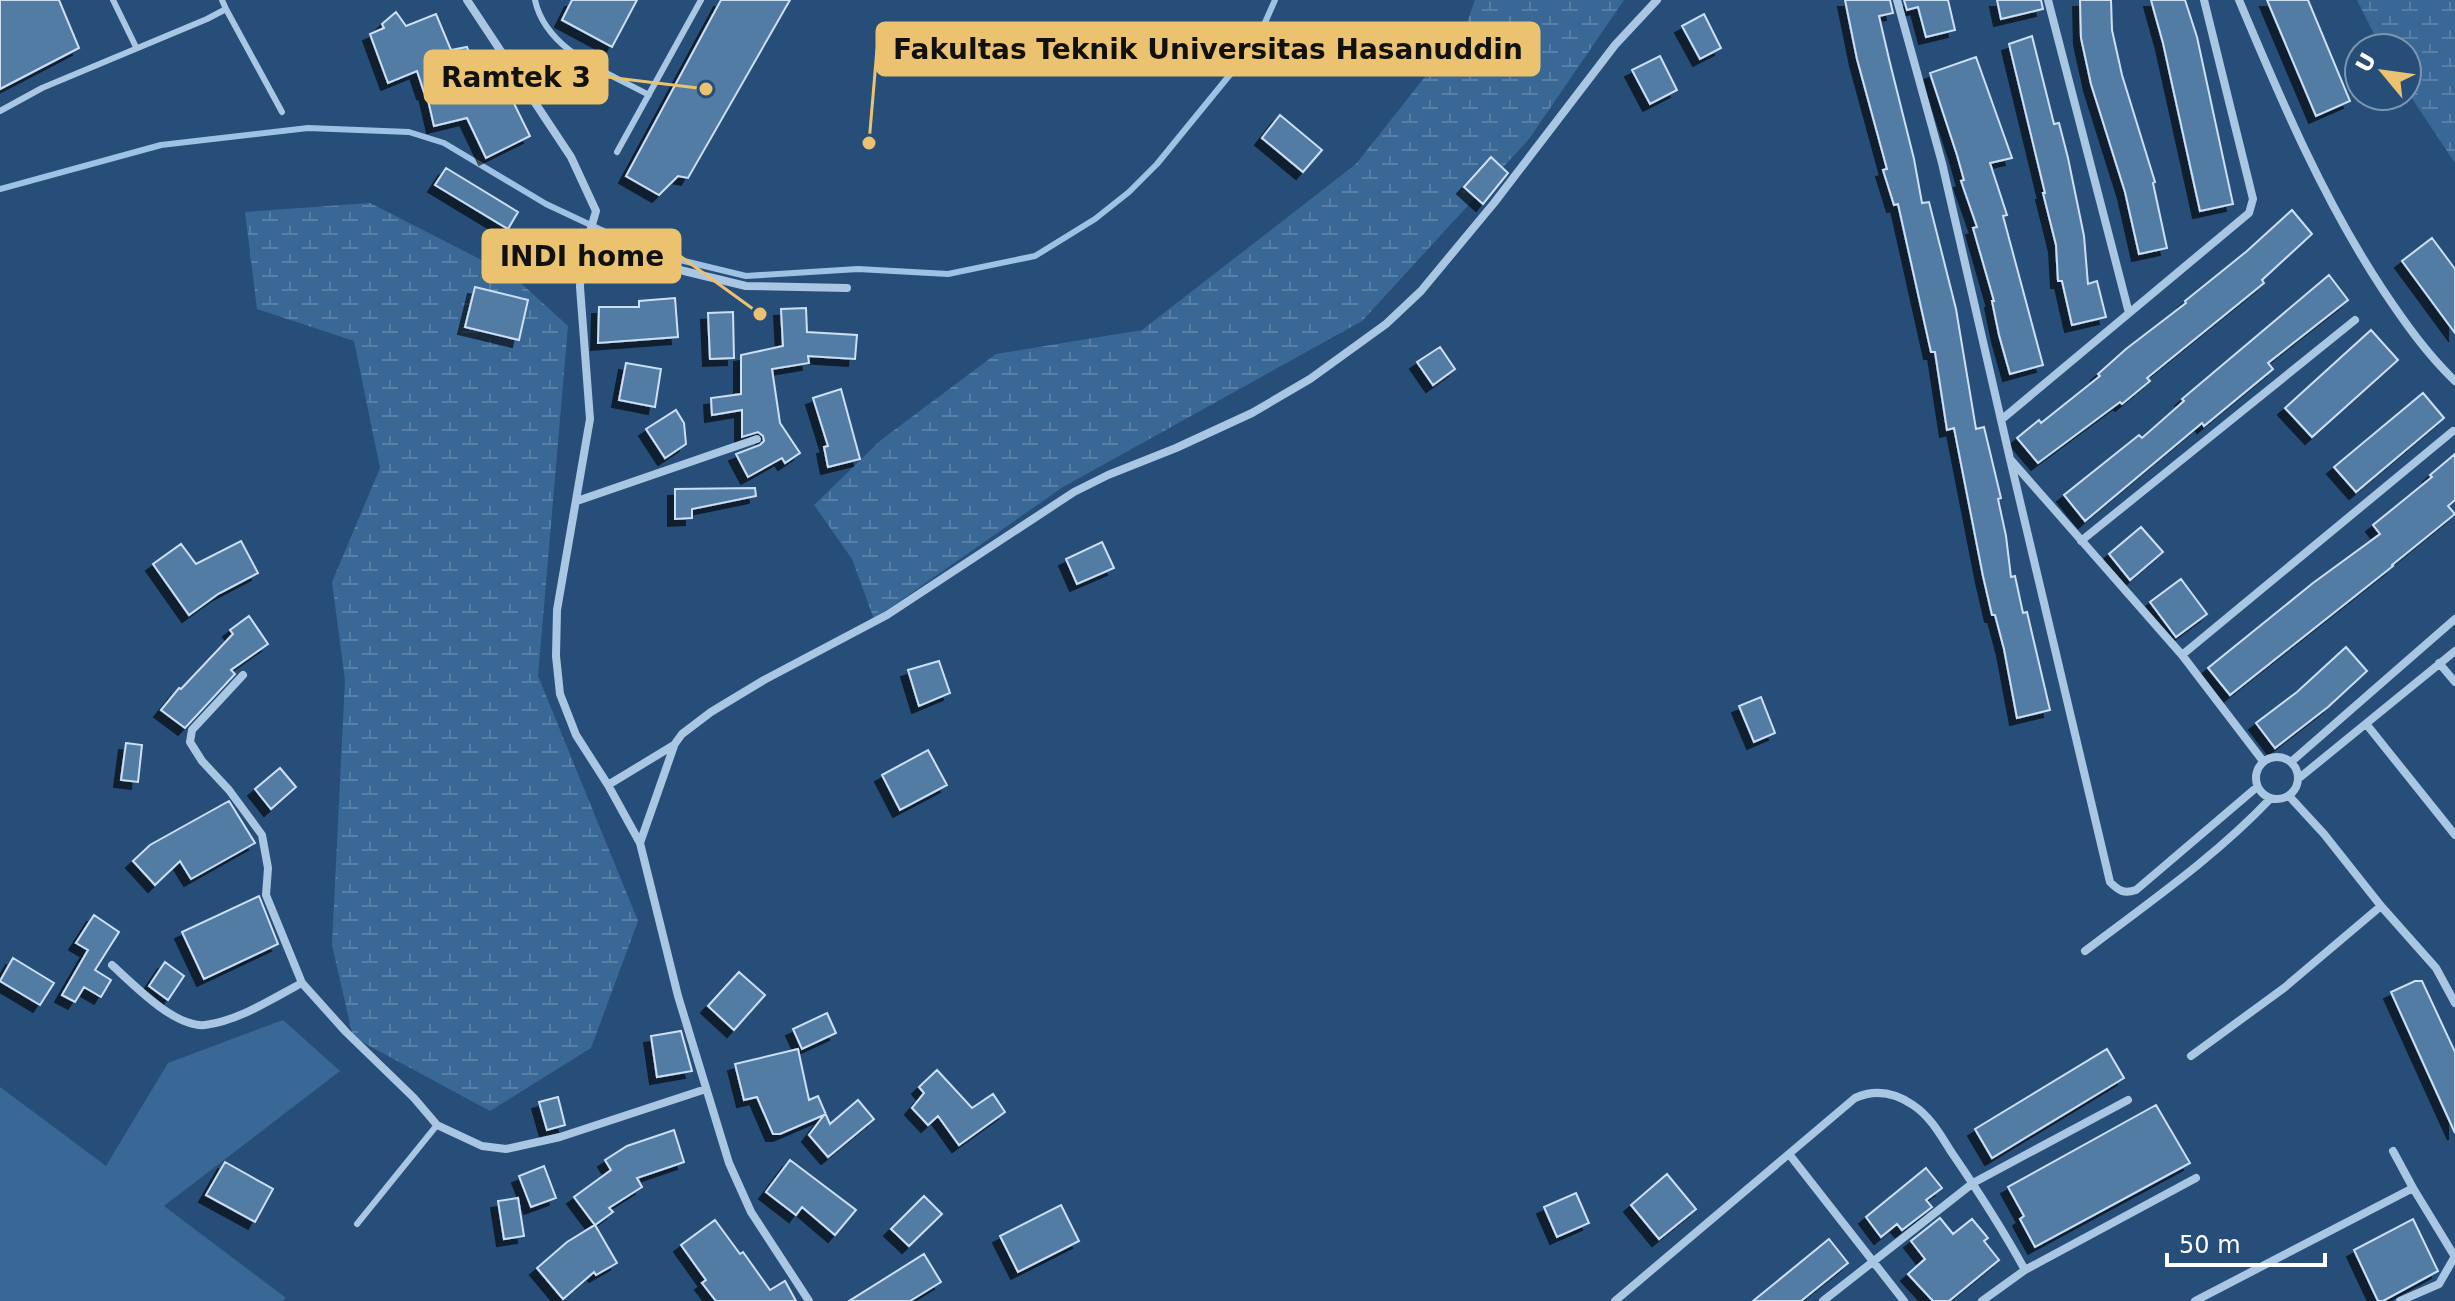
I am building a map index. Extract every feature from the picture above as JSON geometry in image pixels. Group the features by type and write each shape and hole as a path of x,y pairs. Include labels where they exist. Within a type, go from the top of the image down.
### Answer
{"street":[{"path":"467,0 571,157 591,196 596,217 584,247 580,287 590,419 557,610 557,672 565,713 640,843 678,996 724,1149 751,1212 809,1301"},
{"path":"608,785 674,745 690,726 711,712 764,680 887,615 1074,492 1252,413 1310,379 1386,324 1421,291 1494,203 1615,45 1657,0"},
{"path":"1897,0 1942,163 2110,882 2127,893 2136,890 2257,787"},
{"path":"2048,0 2129,313"},
{"path":"2001,420 2249,213 2253,199 2204,0"},
{"path":"2239,0 2303,150 2329,201 2416,339 2455,381"},
{"path":"584,247 628,253 746,286 847,288"},
{"path":"2081,541 2355,320"},
{"path":"2182,655 2453,431"},
{"path":"577,501 757,439"},
{"path":"2010,459 2182,655 2263,761"},
{"path":"2291,762 2455,619"},
{"path":"2298,779 2455,651"},
{"path":"2439,663 2455,682"},
{"path":"243,675 192,730 190,742 266,843 266,895 302,983 437,1125 482,1146 506,1149 560,1137 706,1089"},
{"path":"2367,725 2455,835"},
{"path":"640,843 674,745"},
{"path":"2272,757 2282,757 2297,770 2295,789 2289,796 2270,799 2262,795 2257,787 2255,778 2263,761 2272,757"},
{"path":"2289,796 2436,968 2455,1003"},
{"path":"2085,951 2208,857 2245,826 2270,799"},
{"path":"2191,1056 2284,988 2381,906"},
{"path":"112,965 155,1005 173,1016 203,1025 247,1012 302,983"},
{"path":"1615,1301 1855,1098 1870,1091 1890,1093 1913,1104 1929,1118 1973,1183 2025,1270"},
{"path":"1823,1301 1973,1183 2128,1100"},
{"path":"2393,1151 2454,1258 2439,1284 2400,1301"},
{"path":"1789,1154 1904,1301"},
{"path":"1982,1301 2025,1270 2196,1178"},
{"path":"2195,1301 2413,1188"}],"lane":[{"path":"113,0 136,47"},
{"path":"222,0 282,112"},
{"path":"535,0 538,13 550,33 570,51 649,95"},
{"path":"617,152 701,0"},
{"path":"0,111 42,88 188,28 226,9"},
{"path":"357,1224 437,1125"}],"green space":[{"path":"1475,0 1624,0 1529,139 1362,321 1063,487 874,619 852,559 814,505 881,440 996,354 1142,330 1356,164 1466,25"},
{"path":"2357,0 2455,0 2455,163 2421,112 2423,32 2373,32"},
{"path":"370,203 513,276 568,326 538,676 638,921 591,1048 490,1111 353,1037 332,945 345,680 332,582 380,468 354,341 257,309 245,212"},
{"path":"283,1020 340,1071 164,1206 286,1298 283,1301 0,1301 0,1087 106,1166 168,1063"}],"building":[{"path":"0,0 59,0 79,48 0,89"},
{"path":"572,0 637,0 612,47 562,20"},
{"path":"721,0 790,0 688,178 678,176 659,195 626,176"},
{"path":"1845,0 1890,0 1893,13 1879,16 1922,203 1929,202 1956,309 1976,429 1984,427 2001,498 1998,499 2011,577 2015,576 2023,613 2027,612 2050,710 2017,718 2004,649 1983,576 1954,428 1947,430 1935,352 1931,352 1898,204 1894,205 1883,170 1887,169 1857,59"},
{"path":"1904,0 1948,0 1955,30 1926,37 1918,7 1907,10"},
{"path":"1997,0 2041,0 2043,9 2001,19"},
{"path":"2080,0 2111,0 2112,30 2122,75 2155,182 2167,248 2139,254 2125,192 2091,84 2081,38"},
{"path":"2151,0 2185,0 2197,37 2233,204 2200,211"},
{"path":"2267,0 2308,0 2343,84 2343,104 2316,116"},
{"path":"396,12 406,26 436,14 451,50 467,47 482,89 502,79 530,136 486,158 467,118 434,126 426,91 417,71 388,83 370,34 384,28 382,24"},
{"path":"1704,14 1721,48 1700,59 1682,26"},
{"path":"2032,36 2054,124 2059,123 2068,158 2084,236 2088,284 2097,281 2106,317 2072,325 2062,281 2058,281 2056,245 2009,44"},
{"path":"1660,56 1677,90 1650,104 1632,70"},
{"path":"1976,57 2012,158 1990,163 2007,215 2003,216 2043,365 2010,374 1994,301 1973,228 1977,227 1930,73"},
{"path":"1280,115 1322,150 1303,172 1262,138"},
{"path":"1491,157 1508,173 1483,204 1464,187"},
{"path":"446,168 518,212 508,229 435,185"},
{"path":"2292,210 2312,234 2262,280 2264,283 2147,378 2150,381 2122,404 2120,402 2038,463 2017,438 2100,376 2098,374 2126,349 2186,303"},
{"path":"2432,238 2455,269 2455,333 2402,261"},
{"path":"2329,275 2348,300 2268,363 2273,369 2204,426 2202,423 2085,521 2064,495 2139,435 2142,438 2184,401 2182,399"},
{"path":"475,287 528,300 519,340 465,327"},
{"path":"675,298 678,337 598,343 599,307 639,307 639,301"},
{"path":"806,308 807,332 857,335 855,359 808,356 809,363 772,369 780,423 800,453 785,463 782,458 748,477 736,454 760,445 764,441 763,436 758,432 742,437 742,410 712,415 711,398 741,394 741,355 783,346 781,309"},
{"path":"733,312 734,358 710,359 708,313"},
{"path":"2371,330 2398,360 2312,437 2285,408"},
{"path":"1440,347 1455,369 1433,385 1417,362"},
{"path":"626,363 661,369 655,407 619,400"},
{"path":"841,389 860,459 828,467 824,447 828,446 813,398"},
{"path":"2423,393 2444,418 2356,492 2334,467"},
{"path":"676,410 684,423 686,444 665,458 646,429"},
{"path":"2455,454 2455,500 2448,506 2455,514 2230,695 2208,668 2313,583 2380,534 2373,525"},
{"path":"755,488 756,496 692,509 692,518 675,519 675,489"},
{"path":"2141,527 2163,552 2130,580 2109,554"},
{"path":"241,541 258,573 218,594 189,615 153,564 181,544 196,564"},
{"path":"1102,542 1114,568 1077,584 1066,559"},
{"path":"2181,579 2207,614 2176,637 2150,602"},
{"path":"249,616 268,644 231,670 235,674 185,728 161,710 233,634 230,630"},
{"path":"2346,647 2367,671 2328,707 2275,748 2256,723 2297,692"},
{"path":"939,661 950,693 919,706 908,670"},
{"path":"1761,697 1775,733 1754,742 1739,706"},
{"path":"126,743 142,745 138,782 121,780"},
{"path":"928,750 947,785 900,810 882,775"},
{"path":"280,768 296,787 271,809 255,789"},
{"path":"229,801 255,843 191,879 180,861 155,885 133,861 150,845"},
{"path":"259,896 278,944 204,979 182,932"},
{"path":"94,915 119,932 95,970 111,980 101,997 84,987 75,1002 62,995 88,950 76,943"},
{"path":"13,958 54,983 40,1005 0,981"},
{"path":"165,962 184,976 168,1000 149,986"},
{"path":"739,972 765,995 734,1030 708,1006"},
{"path":"2422,981 2455,1052 2455,1133 2391,992"},
{"path":"827,1013 836,1033 802,1049 793,1029"},
{"path":"681,1031 692,1071 657,1077 651,1036"},
{"path":"798,1049 809,1100 818,1096 830,1124 858,1100 874,1119 828,1157 809,1135 824,1115 780,1134 773,1134 757,1097 744,1100 735,1064"},
{"path":"2107,1049 2124,1078 1992,1158 1975,1129"},
{"path":"937,1070 972,1108 993,1094 1005,1112 959,1145 938,1116 928,1125 912,1108 924,1093 919,1087"},
{"path":"558,1097 565,1125 547,1130 539,1102"},
{"path":"2156,1105 2190,1163 2035,1247 2020,1219 2024,1216 2008,1187"},
{"path":"674,1130 684,1162 637,1178 642,1187 609,1208 613,1212 595,1225 574,1197 611,1170 605,1160 627,1146"},
{"path":"790,1160 856,1210 835,1235 802,1207 796,1215 766,1192"},
{"path":"225,1162 273,1189 255,1222 206,1195"},
{"path":"544,1166 556,1198 531,1207 519,1176"},
{"path":"1926,1168 1942,1188 1926,1200 1932,1207 1902,1230 1897,1224 1881,1237 1866,1217"},
{"path":"1667,1174 1696,1209 1659,1239 1631,1205"},
{"path":"1576,1193 1589,1223 1557,1237 1544,1207"},
{"path":"924,1196 942,1214 909,1246 891,1229"},
{"path":"518,1198 524,1236 504,1239 498,1201"},
{"path":"1061,1205 1079,1241 1018,1272 1000,1236"},
{"path":"1940,1218 1953,1234 1972,1219 1988,1238 1984,1241 1999,1260 1949,1301 1933,1301 1908,1274 1925,1259 1911,1241"},
{"path":"2413,1219 2438,1271 2378,1301 2354,1250"},
{"path":"715,1220 770,1290 785,1281 796,1301 716,1301 702,1283 706,1280 681,1245"},
{"path":"595,1225 617,1263 596,1275 594,1272 563,1299 537,1268 567,1242"},
{"path":"1829,1239 1848,1263 1801,1301 1753,1301"},
{"path":"924,1254 941,1282 910,1301 849,1301"}],"waterway":[{"path":"0,189 161,145 308,128 409,132 444,143 546,204 627,242 680,260 746,276 858,269 948,274 1035,256 1095,219 1129,192 1157,164 1237,66 1263,27 1275,0"}],"place":[{"name":"Ramtek 3","path":"706,89"},
{"name":"Fakultas Teknik Universitas Hasanuddin","path":"869,143"},
{"name":"INDI home","path":"760,314"}]}
